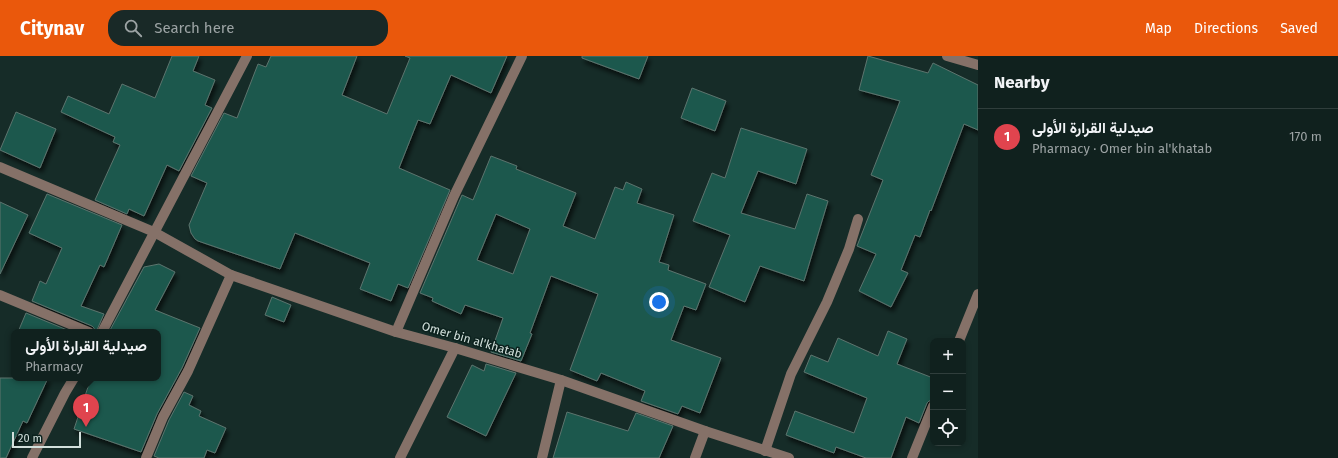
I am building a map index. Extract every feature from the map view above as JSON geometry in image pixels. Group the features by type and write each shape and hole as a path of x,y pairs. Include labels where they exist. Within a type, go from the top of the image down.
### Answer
{"street":[{"path":"104,329 247,56"},
{"path":"396,332 454,196 522,56"},
{"path":"947,56 978,64"},
{"name":"Omer bin al'khatab","path":"0,167 154,232 231,275 396,332 562,380 705,431 789,458"},
{"path":"765,451 791,374 827,302 849,250 858,219"},
{"path":"146,458 163,417 188,371 231,275"},
{"path":"960,338 978,294"},
{"path":"0,295 82,329"},
{"path":"400,458 455,348"},
{"path":"542,458 562,380"},
{"path":"32,458 72,381"},
{"path":"912,458 931,410"},
{"path":"695,458 705,431"}],"building":[{"path":"172,56 199,56 193,71 215,80 205,105 212,108 179,171 167,165 144,216 129,209 127,214 95,200 120,145 113,142 115,137 61,112 68,96 109,114 122,84 155,98"},
{"path":"271,56 357,56 342,95 387,114 410,58 405,56 507,56 491,93 451,75 430,124 418,120 399,168 450,190 408,288 398,284 391,301 360,289 370,263 295,233 280,269 198,241 191,233 189,225 207,183 191,176 224,113 237,118 258,64 266,67"},
{"path":"582,56 648,56 639,79 582,58"},
{"path":"868,56 928,73 933,63 978,85 978,130 964,124 920,237 915,235 901,270 908,273 891,307 859,291 876,254 857,246 883,180 871,175 900,101 859,90"},
{"path":"692,88 726,101 715,131 681,118"},
{"path":"16,112 56,129 40,168 0,150"},
{"path":"741,128 807,149 796,184 758,171 741,213 795,229 807,194 828,201 804,281 760,266 745,302 709,287 730,235 693,221 712,173 725,178"},
{"path":"491,156 517,166 516,169 576,193 563,226 595,239 615,187 623,190 626,182 642,189 637,203 674,215 659,262 669,265 668,270 706,284 696,310 684,306 671,340 721,358 700,413 682,406 678,414 641,401 645,391 601,373 597,381 570,370 598,294 551,276 530,333 532,334 521,361 491,352 503,318 465,305 461,314 432,301 433,298 420,293 462,195 473,200","holes":["496,214 530,229 513,274 477,260"]},
{"path":"47,194 122,225 104,267 100,265 81,306 104,314 97,329 32,301 40,281 46,284 62,248 29,233"},
{"path":"0,202 28,215 0,274"},
{"path":"159,264 175,272 155,310 200,328 182,368 157,414 141,452 74,429 90,381 161,381 161,329 111,329 144,267"},
{"path":"272,297 291,305 284,322 265,315"},
{"path":"26,313 65,329 19,329"},
{"path":"888,331 907,339 897,364 930,377 930,401 927,403 919,423 906,417 891,458 866,458 836,447 834,453 786,435 795,411 854,433 867,398 804,372 811,355 828,362 838,338 878,356"},
{"path":"486,364 516,373 486,436 447,417 472,365 484,371"},
{"path":"0,378 11,378 11,381 47,381 27,423 23,421 6,458 0,458"},
{"path":"184,392 193,396 189,405 201,411 199,416 226,428 215,453 207,450 204,458 159,458 154,456 169,420"},
{"path":"567,412 628,431 636,413 673,426 659,458 553,458"}],"place":[{"name":"صيدلية القرارة الأولى","path":"86,427"}]}
